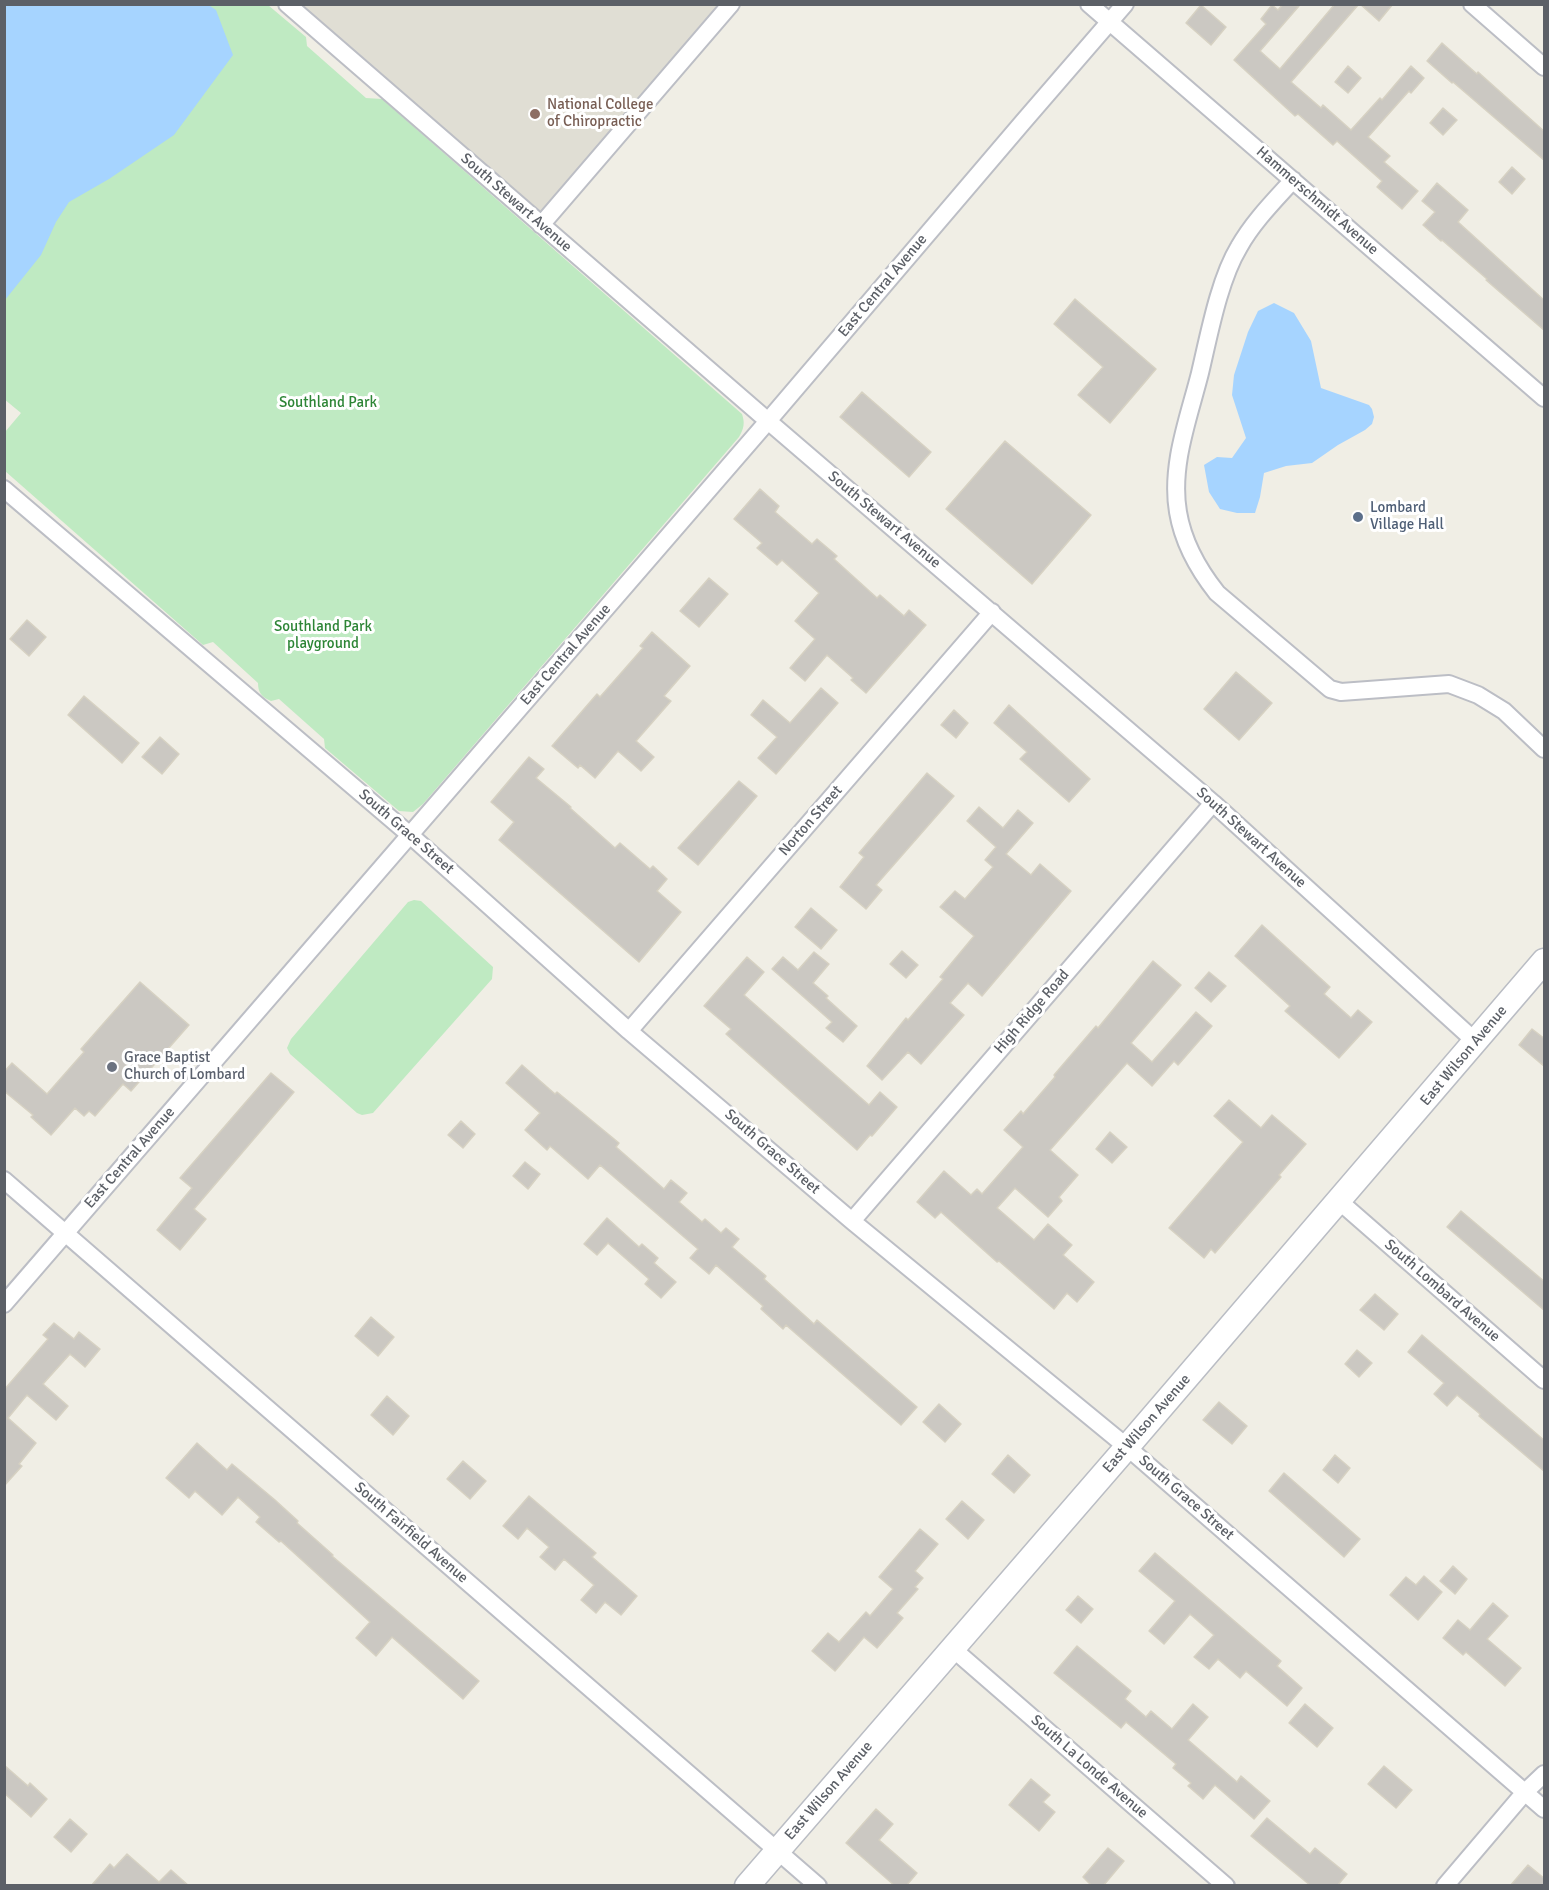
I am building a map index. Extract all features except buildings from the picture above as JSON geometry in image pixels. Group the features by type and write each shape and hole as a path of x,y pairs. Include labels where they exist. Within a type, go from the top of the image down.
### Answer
{"street":[{"name":"South Stewart Avenue","path":"287,4 1213,803 1476,1042"},
{"path":"541,225 731,4"},
{"name":"Hammerschmidt Avenue","path":"1089,4 1545,399"},
{"name":"East Central Avenue","path":"4,1304 768,421 1125,4"},
{"path":"1472,4 1545,67"},
{"path":"1293,180 1244,238 1228,271 1219,299 1178,464 1177,510 1192,555 1204,577 1217,593 1330,689 1341,692 1449,684 1478,695 1504,711 1545,749"},
{"name":"South Grace Street","path":"4,489 410,835 630,1031 852,1221 1127,1447 1545,1809"},
{"name":"Norton Street","path":"630,1031 992,612"},
{"name":"High Ridge Road","path":"852,1221 1213,803"},
{"name":"East Wilson Avenue","path":"747,1886 1542,968"},
{"name":"South Fairfield Avenue","path":"4,1180 818,1886"},
{"name":"South Lombard Avenue","path":"1339,1201 1545,1380"},
{"name":"South La Londe Avenue","path":"952,1648 1226,1886"},
{"path":"1445,1886 1525,1792 1545,1774"}],"shaded area":[{"name":"National College of Chiropractic","path":"298,5 741,5 551,223"}],"green space":[{"name":"Southland Park","path":"5,5 268,5 306,37 307,46 366,98 382,99 742,414 744,426 739,437 423,804 413,812 399,811 325,748 324,739 279,699 271,701 263,696 258,683 213,642 203,645 5,471 5,432 21,413 4,399"},
{"path":"421,901 493,967 492,979 373,1113 362,1115 290,1054 287,1048 291,1039 408,902"}],"water":[{"path":"207,4 216,10 233,55 174,135 109,179 69,202 56,222 41,255 5,300 5,5"},
{"path":"1274,303 1294,313 1311,341 1321,388 1369,405 1374,417 1372,424 1365,430 1312,463 1286,466 1264,473 1255,513 1237,513 1220,509 1209,492 1204,465 1217,457 1232,458 1246,438 1232,395 1234,375 1248,332 1258,311"}],"place":[{"name":"National College of Chiropractic","path":"535,114"},
{"name":"Lombard Village Hall","path":"1358,517"},
{"name":"Grace Baptist Church of Lombard","path":"112,1067"}],"park label":[{"name":"Southland Park playground","path":"323,636"}]}
